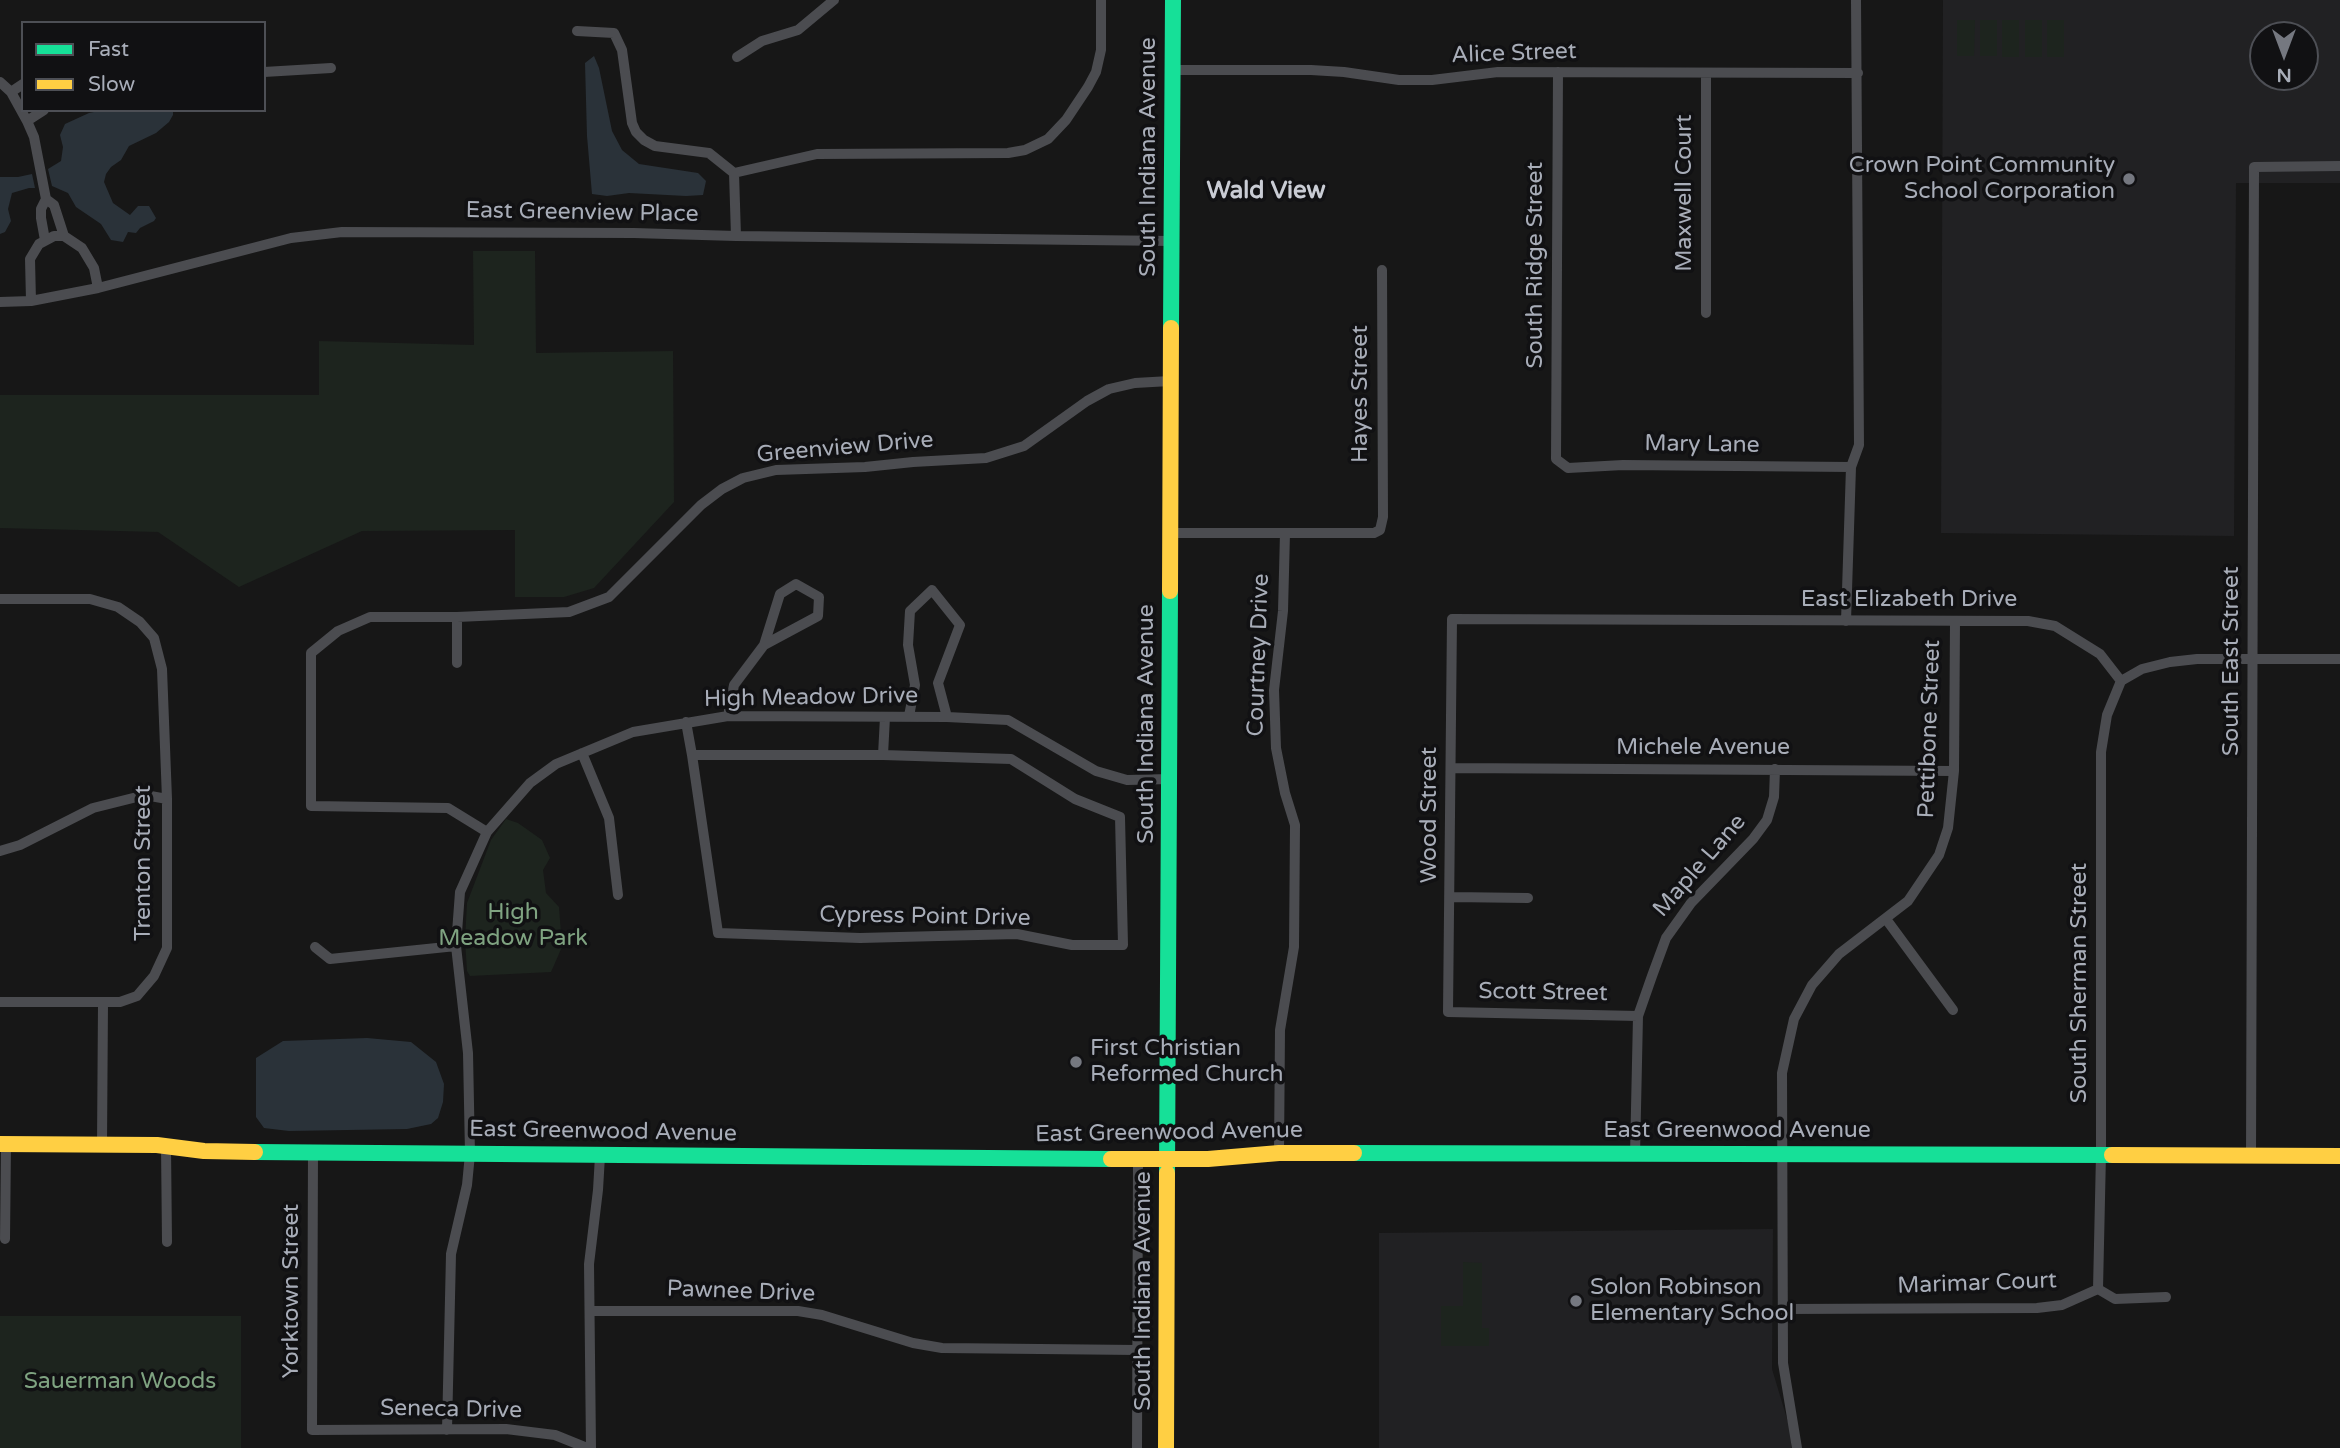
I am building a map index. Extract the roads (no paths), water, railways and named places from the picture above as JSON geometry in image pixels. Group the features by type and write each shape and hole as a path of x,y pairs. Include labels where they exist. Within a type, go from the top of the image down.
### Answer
{"street":[{"path":"737,57 757,44 798,30 834,0"},
{"path":"734,173 799,157 833,152 1008,153 1034,146 1048,139 1061,127 1092,80 1101,50 1101,0"},
{"name":"South Indiana Avenue","path":"1166,1448 1173,0"},
{"path":"1846,621 1851,467 1859,445 1856,0"},
{"path":"577,31 614,33 622,50 632,123 644,140 654,146 709,153 734,173 736,236"},
{"path":"266,72 331,68"},
{"name":"Alice Street","path":"1173,70 1320,71 1399,80 1485,72 1858,73"},
{"name":"South Ridge Street","path":"1556,459 1558,72"},
{"name":"Maxwell Court","path":"1706,73 1706,313"},
{"path":"0,82 11,92 21,110"},
{"path":"11,92 21,85"},
{"path":"22,112 34,137 46,200 41,209 45,240"},
{"path":"27,121 41,112"},
{"name":"South East Street","path":"2251,1156 2254,167 2340,166"},
{"path":"46,200 54,205 64,236 82,247 94,268 98,288"},
{"name":"East Greenview Place","path":"0,302 31,301 98,288 292,238 342,232 634,233 1172,241"},
{"path":"31,301 30,259 45,240 64,236"},
{"name":"Hayes Street","path":"1285,533 1374,533 1380,530 1382,270"},
{"name":"Greenview Drive","path":"487,832 449,808 312,806 311,653 338,631 370,617 457,617 569,612 609,597 701,506 722,489 743,478 776,470 986,458 1024,446 1087,401 1109,389 1135,383 1170,381"},
{"name":"Mary Lane","path":"1556,459 1569,468 1623,465 1851,467"},
{"path":"1170,533 1285,533"},
{"name":"Courtney Drive","path":"1279,1153 1280,1030 1294,947 1295,825 1276,748 1274,690 1283,611 1285,533"},
{"path":"727,716 734,685 764,645 780,594 796,584 819,597 818,616 764,645"},
{"path":"909,716 915,685 908,645 910,611 932,590 960,625 938,683 947,717"},
{"name":"Trenton Street","path":"0,599 90,599 118,607 140,622 154,638 162,669 167,799 167,948 154,976 137,996 120,1002 0,1002"},
{"path":"457,617 457,663"},
{"name":"East Elizabeth Drive","path":"1452,619 2028,621 2055,626 2100,654 2121,681"},
{"name":"Wood Street","path":"1448,1012 1452,619"},
{"name":"Pettibone Street","path":"1797,1448 1783,1363 1782,1073 1794,1019 1812,985 1839,954 1908,901 1939,855 1948,828 1954,771 1955,622"},
{"path":"2121,681 2142,669 2197,659 2340,659"},
{"name":"South Sherman Street","path":"2098,1289 2101,1154 2101,752 2107,715 2121,681"},
{"name":"High Meadow Drive","path":"447,1430 451,1254 467,1185 470,1154 468,1053 456,946 460,892 487,832 530,783 556,764 633,732 727,716 909,716 1007,720 1096,771 1127,780 1170,779"},
{"path":"884,755 885,717"},
{"path":"686,722 692,755"},
{"path":"582,753 609,818 618,895"},
{"name":"Cypress Point Drive","path":"692,755 884,755 1011,758 1075,799 1120,817 1123,945 1072,945 1017,934 860,937 718,933 692,755"},
{"name":"Michele Avenue","path":"1451,768 1954,771"},
{"name":"Maple Lane","path":"1634,1154 1638,1016 1666,938 1691,903 1753,839 1767,820 1774,797 1775,769"},
{"path":"0,851 20,845 93,808 145,795 167,799"},
{"path":"1451,897 1528,898"},
{"path":"1886,919 1953,1010"},
{"path":"316,947 330,959 456,946"},
{"path":"102,1144 103,1003"},
{"name":"Scott Street","path":"1448,1012 1638,1016"},
{"path":"3,1144 5,1238"},
{"name":"East Greenwood Avenue","path":"3,1144 166,1146 204,1151 600,1156 1208,1159 1279,1153 1783,1153 2340,1156"},
{"path":"166,1146 167,1242"},
{"name":"Yorktown Street","path":"312,1430 313,1152"},
{"path":"589,1448 589,1264 600,1156"},
{"path":"1137,1448 1138,1158"},
{"path":"2098,1289 2116,1299 2166,1297"},
{"name":"Marimar Court","path":"1784,1309 2037,1308 2062,1304 2098,1289"},
{"name":"Pawnee Drive","path":"590,1311 798,1311 822,1315 913,1343 942,1348 1137,1350"},
{"name":"Seneca Drive","path":"312,1430 506,1429 555,1435 589,1448"}],"place":[{"name":"Crown Point Community School Corporation","path":"2129,179"},
{"name":"First Christian Reformed Church","path":"1076,1062"},
{"name":"Solon Robinson Elementary School","path":"1576,1301"}],"district":[{"name":"Wald View","path":"1266,192"}],"park label":[{"name":"High Meadow Park","path":"513,926"},
{"name":"Sauerman Woods","path":"120,1382"}]}
